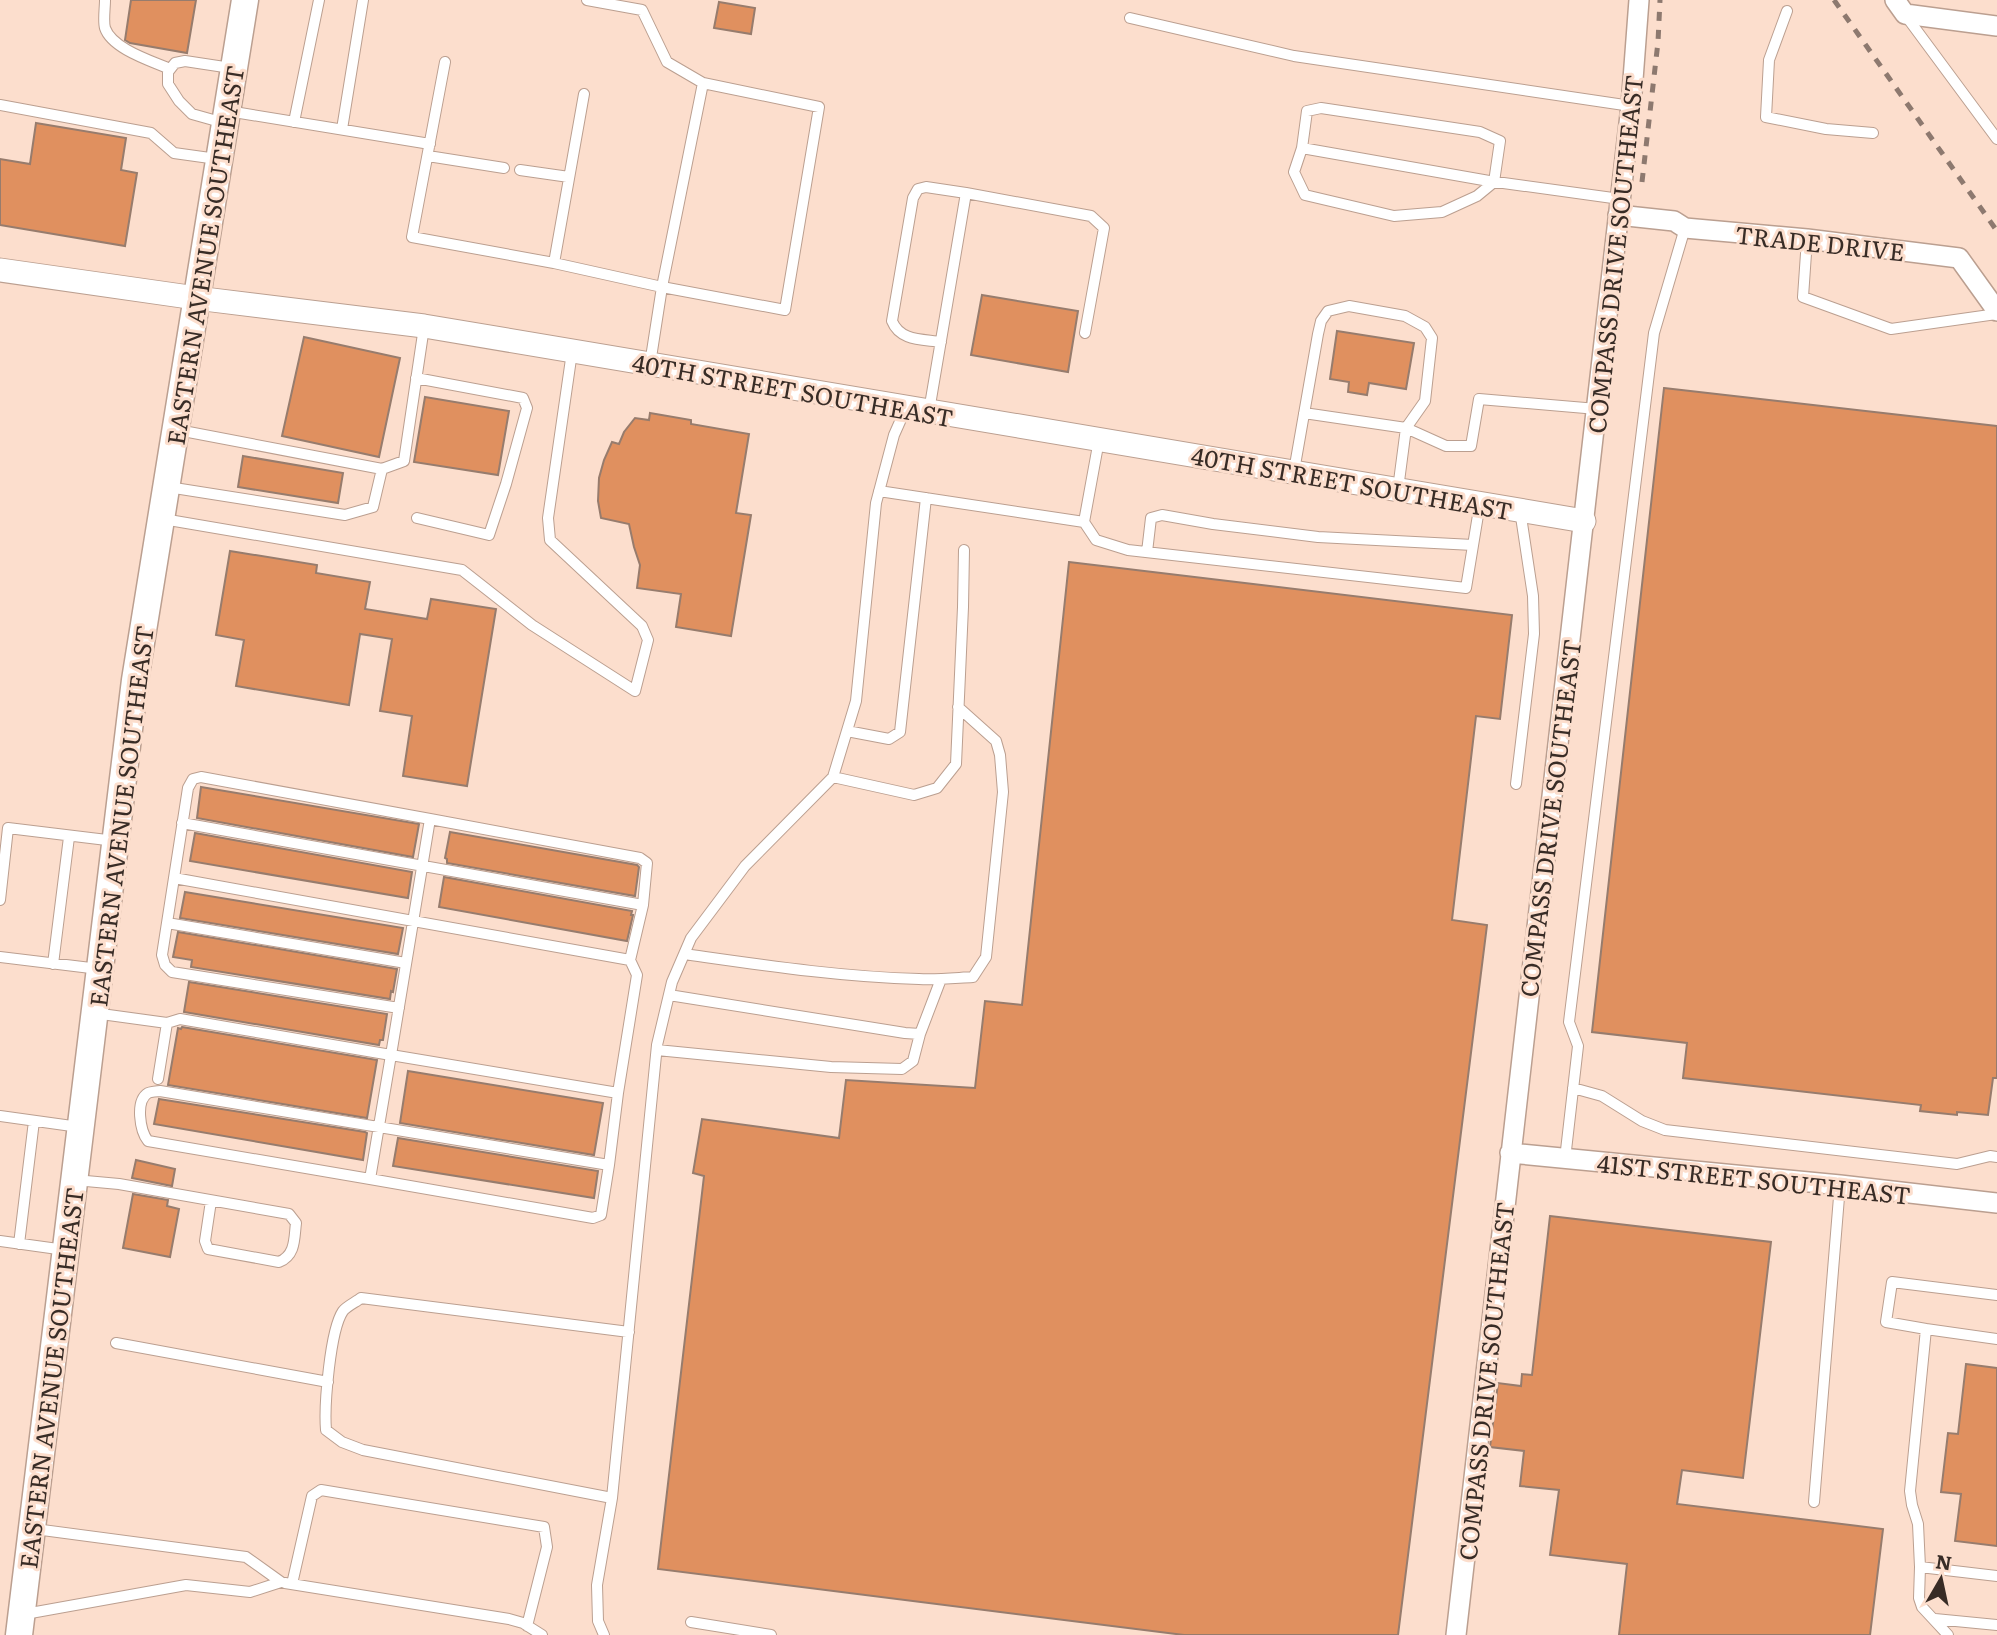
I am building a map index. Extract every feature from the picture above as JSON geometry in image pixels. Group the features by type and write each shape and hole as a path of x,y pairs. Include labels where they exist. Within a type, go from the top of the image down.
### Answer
{"main road":[{"name":"EASTERN AVENUE SOUTHEAST","path":"20,1625 135,680 245,0"}],"street":[{"name":"COMPASS DRIVE SOUTHEAST","path":"1456,1635 1631,106 1639,0"},
{"path":"1900,7 1997,26"},
{"name":"TRADE DRIVE","path":"1619,207 1674,221 1685,228 1807,239 1958,258 1997,313"},
{"name":"40TH STREET SOUTHEAST","path":"0,270 424,326 1584,521"},
{"name":"41ST STREET SOUTHEAST","path":"1510,1153 1997,1203"}],"lane":[{"path":"105,0 105,28 116,43 170,69"},
{"path":"294,122 319,0"},
{"path":"342,130 363,0"},
{"path":"445,62 412,237 785,310 819,107 703,83 667,62 642,10 587,0"},
{"path":"1900,7 1997,139"},
{"path":"1787,11 1769,60 1766,117 1826,129 1873,133"},
{"path":"1130,18 1294,56 1631,106"},
{"path":"235,68 185,61 175,63 168,72 168,84 179,102 192,114 294,122 430,144"},
{"path":"650,365 662,287 703,83"},
{"path":"554,263 584,94"},
{"path":"0,105 151,133 174,153 220,160"},
{"path":"1321,108 1480,132 1500,141 1494,182 1477,196 1442,212 1394,216 1305,195 1294,172 1302,148 1307,111 1321,108"},
{"path":"1302,148 1619,207"},
{"path":"428,156 504,167"},
{"path":"520,170 569,177"},
{"path":"941,342 903,336 895,330 892,321 913,198 918,189 926,187 1091,216 1104,228 1085,333"},
{"path":"929,412 966,193"},
{"path":"1565,1159 1578,1046 1569,1022 1654,333 1685,228"},
{"path":"1807,239 1803,297 1891,329 1997,313"},
{"path":"1294,472 1321,321 1328,311 1349,306 1405,316 1425,327 1432,338 1425,401 1406,428 1398,489"},
{"path":"176,430 382,469 404,461 424,326"},
{"path":"162,519 462,570 533,625 635,691 648,640 642,626 550,540 548,518 572,351"},
{"path":"416,378 523,398 527,408 489,536 417,518"},
{"path":"1304,413 1406,428 1446,446 1471,446 1479,399 1597,409"},
{"path":"604,1635 598,1621 597,1585 612,1498 657,1050 669,995 691,938 745,866 834,776 856,701 876,503 894,435 906,407"},
{"path":"1099,440 1084,522 1096,540 1128,550 1466,588 1480,503"},
{"path":"166,486 345,515 373,507 382,469"},
{"path":"879,491 1084,522"},
{"path":"847,731 889,739 900,732 926,498"},
{"path":"1516,784 1534,634 1533,596 1520,510"},
{"path":"1147,552 1151,518 1162,515 1318,537 1473,545"},
{"path":"834,776 914,795 937,788 956,764 964,550"},
{"path":"684,954 802,970 920,979 973,977 986,957 1003,792 996,741 958,707"},
{"path":"399,1008 172,972 164,965 162,955 188,788 193,779 201,776 640,858 647,863 643,905 630,960 637,975 618,1093 609,1165 601,1215 593,1218 148,1141 140,1122 143,1099 149,1093 160,1091 609,1165"},
{"path":"370,1179 430,819"},
{"path":"183,823 643,905"},
{"path":"0,900 8,828 115,841"},
{"path":"53,964 69,837"},
{"path":"174,878 630,960"},
{"path":"167,923 406,963"},
{"path":"0,957 99,969"},
{"path":"657,1050 831,1067 902,1069 913,1061 920,1034 941,979"},
{"path":"669,995 920,1034"},
{"path":"94,1013 167,1023 180,1019 618,1093"},
{"path":"158,1079 167,1023"},
{"path":"1573,1088 1602,1096 1642,1121 1665,1130 1957,1164 1990,1156 1997,1157"},
{"path":"0,1116 81,1127"},
{"path":"19,1244 34,1121"},
{"path":"75,1180 119,1184 289,1214 296,1223 290,1256 279,1262 208,1249 205,1241 211,1201"},
{"path":"1814,1502 1840,1185"},
{"path":"0,1241 65,1250"},
{"path":"1997,1295 1892,1282 1886,1322 1997,1339"},
{"path":"612,1498 363,1450 341,1441 326,1430 324,1413 334,1334 344,1311 361,1298 629,1332"},
{"path":"1926,1329 1910,1491 1918,1524 1919,1598 1922,1606 1948,1635"},
{"path":"116,1343 328,1382"},
{"path":"286,1583 312,1496 321,1490 544,1528 547,1547 527,1626"},
{"path":"32,1529 246,1557 286,1583"},
{"path":"1920,1567 1997,1576"},
{"path":"20,1625 186,1586 250,1592 286,1583 509,1619 542,1635"},
{"path":"1935,1619 1997,1625"},
{"path":"691,1622 771,1635"}],"building":[{"path":"131,0 196,0 187,53 125,40"},
{"path":"719,2 755,8 751,34 714,28"},
{"path":"36,123 126,138 121,170 137,173 125,246 0,225 0,159 30,164"},
{"path":"982,295 1078,311 1068,372 971,355"},
{"path":"1337,331 1414,343 1406,389 1369,383 1367,395 1348,392 1349,382 1330,379"},
{"path":"304,337 400,358 379,457 282,436"},
{"path":"1664,388 1997,426 1997,1078 1993,1078 1988,1115 1920,1111 1921,1105 1683,1078 1687,1043 1592,1032"},
{"path":"425,397 509,411 498,475 414,462"},
{"path":"650,413 691,420 691,424 749,434 736,513 751,515 731,636 676,627 681,594 637,588 640,565 629,524 601,518 598,501 599,478 612,442 619,444 635,418 649,420"},
{"path":"243,456 343,473 338,503 238,487"},
{"path":"230,551 317,565 316,573 370,582 365,609 427,619 431,599 496,609 467,786 403,776 412,716 380,711 392,639 360,634 349,705 236,686 244,640 216,635"},
{"path":"1069,562 1512,615 1500,719 1476,716 1452,920 1487,925 1398,1635 1184,1635 658,1569 704,1176 693,1173 702,1119 839,1138 846,1080 975,1088 985,1001 1022,1005"},
{"path":"201,787 419,824 413,857 197,818"},
{"path":"450,832 637,865 639,867 635,896 447,863 445,858"},
{"path":"195,833 412,872 408,898 190,861"},
{"path":"444,877 632,911 627,941 439,907"},
{"path":"185,892 403,928 398,954 180,918"},
{"path":"178,932 397,969 393,992 391,991 390,999 191,967 192,960 173,957"},
{"path":"189,982 387,1014 383,1040 380,1040 379,1045 184,1012"},
{"path":"178,1028 377,1060 367,1118 168,1085"},
{"path":"408,1071 603,1103 594,1155 400,1123"},
{"path":"159,1099 365,1132 363,1160 154,1124"},
{"path":"398,1138 598,1171 594,1198 393,1166"},
{"path":"136,1160 175,1169 172,1186 132,1178"},
{"path":"133,1194 168,1200 167,1206 179,1209 170,1257 123,1248"},
{"path":"1550,1216 1771,1242 1743,1478 1682,1470 1677,1504 1883,1529 1870,1635 1619,1635 1627,1564 1550,1555 1559,1490 1520,1486 1524,1451 1490,1447 1498,1383 1521,1386 1522,1374 1532,1375"},
{"path":"1966,1364 1997,1368 1997,1546 1955,1541 1961,1494 1941,1492 1948,1433 1958,1434"}],"railway":[{"path":"1642,182 1658,42 1660,0"},
{"path":"1834,0 1997,231"}]}
